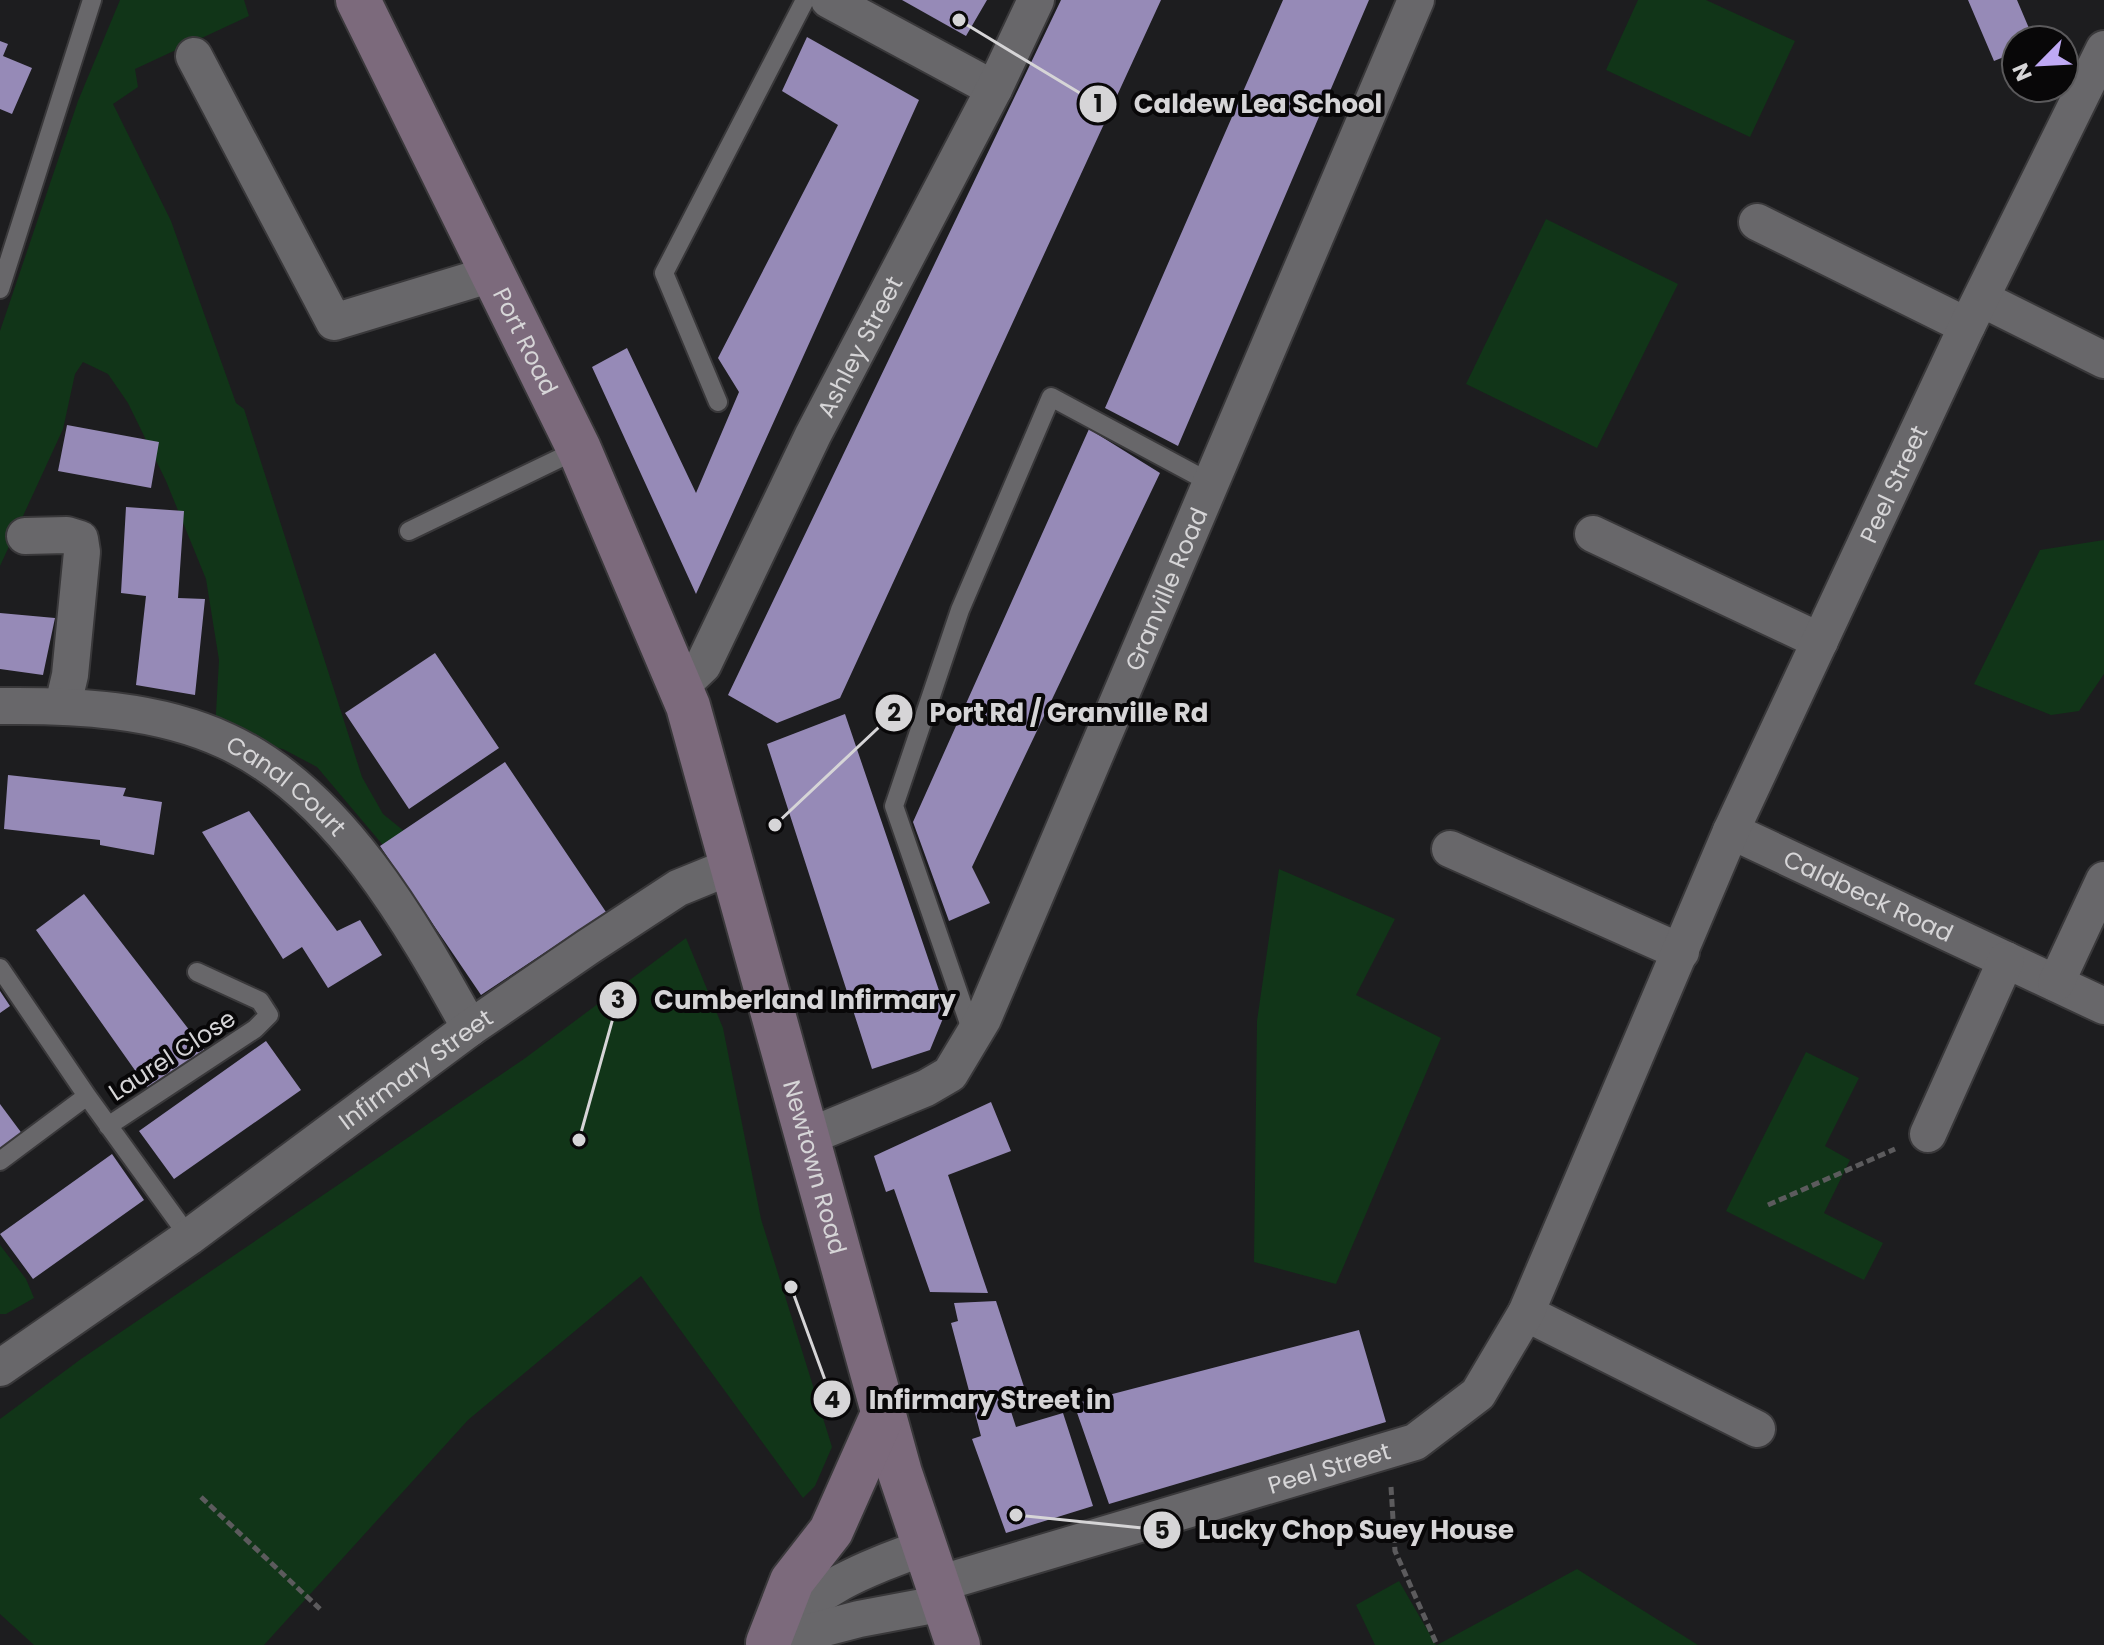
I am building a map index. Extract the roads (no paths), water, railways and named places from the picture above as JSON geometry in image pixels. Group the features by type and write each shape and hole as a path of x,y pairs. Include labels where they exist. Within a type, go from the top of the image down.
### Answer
{"main road":[{"name":"Port Road","path":"358,0 579,449 679,688"},
{"name":"Newtown Road","path":"679,688 688,706 883,1414 958,1645"},
{"path":"767,1644 792,1581 831,1531 883,1414"}],"street":[{"path":"829,0 994,89"},
{"name":"Ashley Street","path":"679,688 703,665 813,435 994,89 1036,0"},
{"name":"Granville Road","path":"805,1138 926,1088 950,1074 983,1019 1416,0"},
{"name":"Peel Street","path":"935,1578 1415,1442 1478,1394 1526,1313 1731,831 1974,313 2104,49"},
{"path":"194,56 334,322 495,273"},
{"path":"1757,222 1974,313 2104,360"},
{"path":"1593,534 1820,641"},
{"path":"25,536 67,535 80,539 82,552 70,675 63,705"},
{"name":"Canal Court","path":"0,706 63,705 161,721 226,741 270,768 319,807 361,856 470,1028"},
{"name":"Caldbeck Road","path":"1731,831 2104,1006"},
{"path":"1450,849 1681,952"},
{"name":"Infirmary Street","path":"3,1359 189,1237 470,1028 678,888 732,866"},
{"path":"2056,983 2104,880"},
{"path":"1928,1134 2006,960"},
{"path":"1526,1313 1757,1429"},
{"path":"767,1644 801,1606 860,1572 935,1578"},
{"path":"767,1644 859,1619 935,1578"}],"lane":[{"path":"0,289 92,0"},
{"path":"718,402 664,273 805,0"},
{"path":"973,1035 894,806 960,610 1051,397 1211,483"},
{"path":"409,531 579,449"},
{"name":"Laurel Close","path":"0,968 108,1126 189,1237"},
{"name":"Laurel Close","path":"108,1126 255,1029 269,1015 260,1001 197,972"},
{"path":"0,1161 87,1096"}],"place":[{"name":"Caldew Lea School","path":"959,20"},
{"name":"Port Rd / Granville Rd","path":"775,825"},
{"name":"Cumberland Infirmary","path":"579,1140"},
{"name":"Infirmary Street in","path":"791,1287"},
{"name":"Lucky Chop Suey House","path":"1016,1515"}]}
